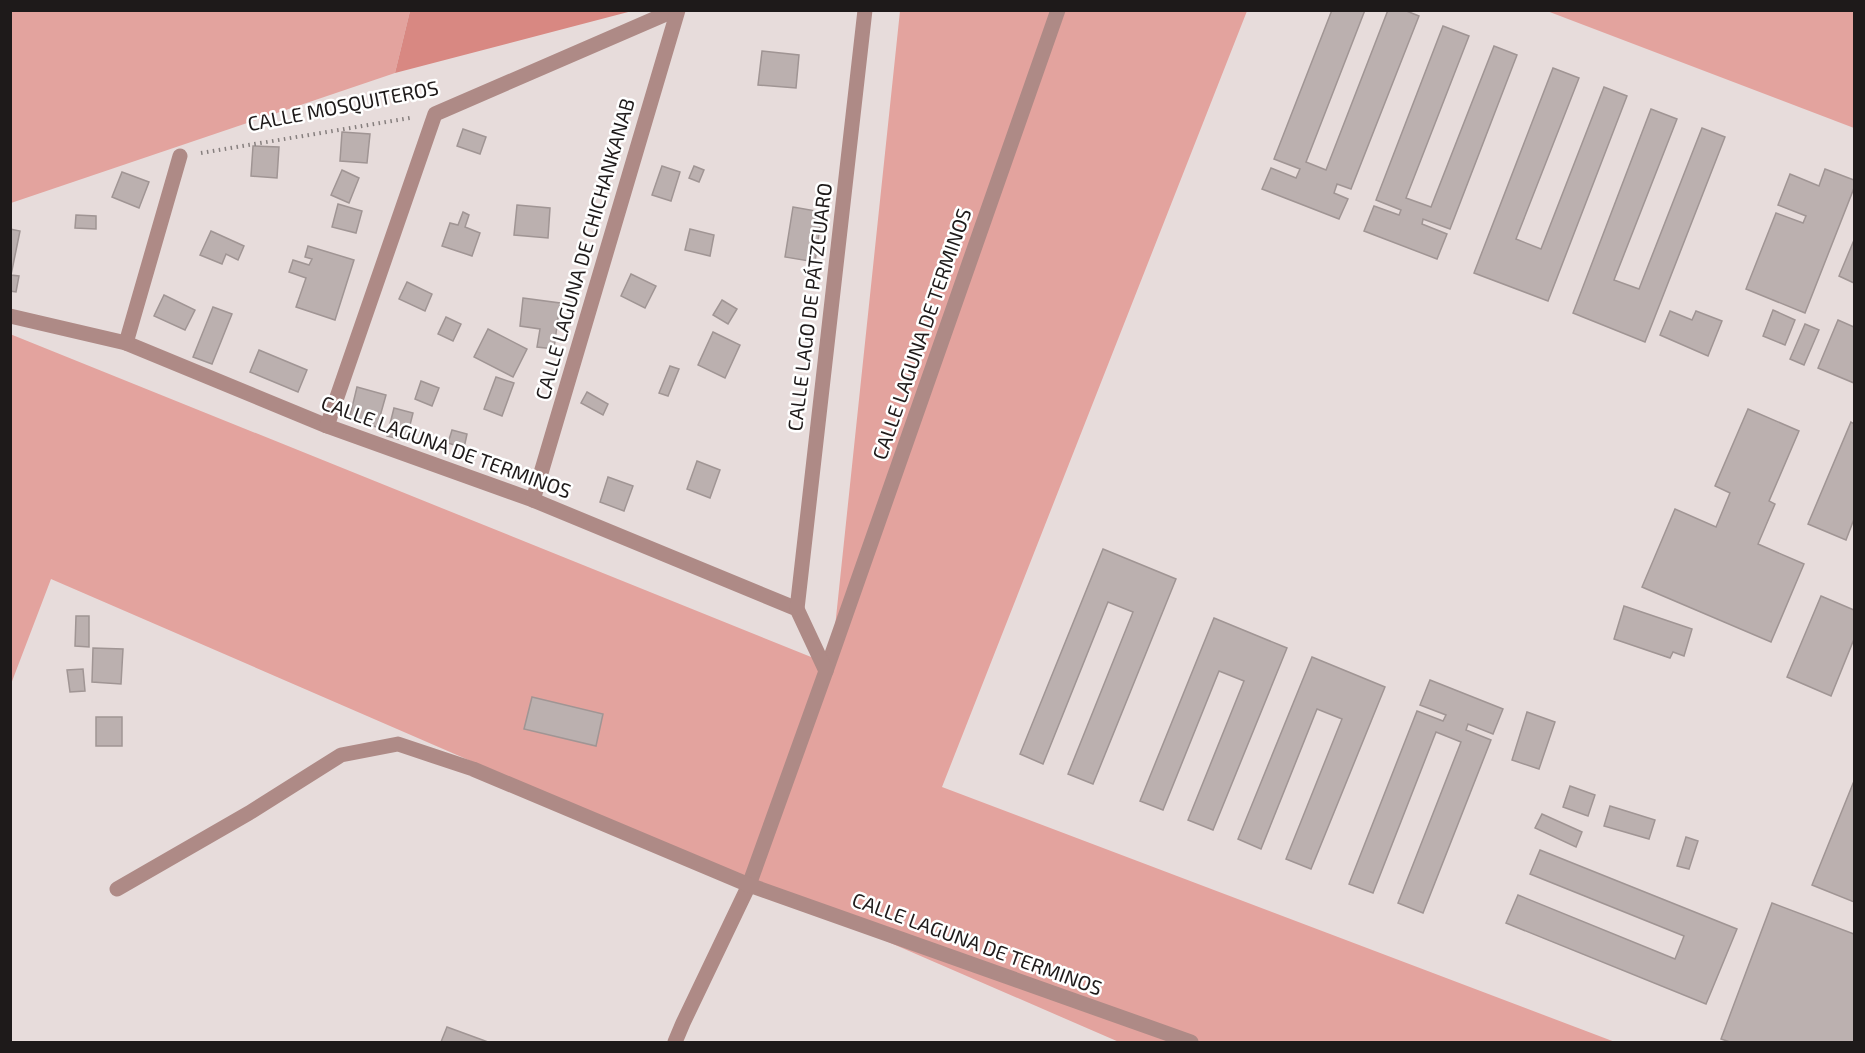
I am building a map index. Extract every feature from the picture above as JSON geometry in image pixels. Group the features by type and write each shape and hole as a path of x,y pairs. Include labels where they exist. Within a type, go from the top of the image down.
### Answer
{"street":[{"name":"CALLE MOSQUITEROS","path":"435,114 676,10"},
{"name":"CALLE LAGUNA DE CHICHANKANAB","path":"533,500 676,10"},
{"name":"CALLE LAGO DE PÁTZCUARO","path":"797,609 865,10"},
{"name":"CALLE LAGUNA DE TERMINOS","path":"749,885 1058,10"},
{"path":"327,426 435,114"},
{"path":"126,343 180,156"},
{"name":"CALLE LAGUNA DE TERMINOS","path":"10,316 126,343 327,426 533,500 797,609"},
{"path":"797,609 826,671"},
{"name":"CALLE LAGUNA DE TERMINOS","path":"117,889 249,813 341,755 398,744 473,769 749,885 1191,1042"},
{"path":"675,1042 749,885"}],"path":[{"name":"CALLE MOSQUITEROS","path":"180,156 435,114"}],"shaded area":[{"path":"410,10 632,11 395,73"},
{"path":"10,11 410,11 395,73 11,203"},
{"path":"900,11 1247,11 942,787 1615,1042 1119,1042 51,579 11,684 10,334 831,665"},
{"path":"1547,11 1854,11 1854,128"}],"building":[{"path":"1332,10 1365,10 1306,162 1326,170 1388,10 1404,10 1419,16 1351,189 1337,184 1334,193 1348,199 1339,219 1262,189 1271,168 1296,178 1300,169 1274,159"},
{"path":"1443,26 1469,36 1406,198 1431,207 1494,46 1517,55 1450,229 1423,219 1422,224 1447,234 1437,259 1364,231 1374,206 1399,215 1401,210 1376,200"},
{"path":"762,51 799,55 796,88 758,85"},
{"path":"1553,68 1579,78 1516,239 1541,249 1604,87 1627,96 1548,301 1474,273"},
{"path":"1651,109 1677,119 1614,280 1639,289 1702,128 1725,137 1645,342 1573,313"},
{"path":"463,129 486,137 480,154 457,146"},
{"path":"342,132 370,134 367,163 340,161"},
{"path":"253,146 279,147 277,178 251,176"},
{"path":"662,166 680,172 671,201 652,195"},
{"path":"694,166 704,170 699,182 689,178"},
{"path":"1825,169 1854,180 1854,188 1805,313 1746,289 1776,213 1803,223 1806,216 1778,205 1790,174 1819,186"},
{"path":"342,170 359,178 349,203 331,195"},
{"path":"122,172 149,182 139,208 112,197"},
{"path":"338,204 362,211 356,233 332,227"},
{"path":"517,205 550,208 548,238 514,235"},
{"path":"793,207 822,212 815,262 785,257"},
{"path":"463,212 469,215 465,227 480,233 472,256 442,246 450,223 458,225"},
{"path":"76,215 96,216 96,229 75,228"},
{"path":"10,229 20,231 11,275 19,276 16,292 10,291"},
{"path":"690,229 714,235 710,256 685,250"},
{"path":"211,231 244,246 238,260 226,254 222,264 200,255"},
{"path":"1854,240 1854,283 1839,276"},
{"path":"308,246 354,260 335,320 296,307 306,278 289,272 293,260 309,265 312,259 305,257"},
{"path":"631,274 656,286 645,308 621,296"},
{"path":"407,282 432,294 425,311 399,299"},
{"path":"164,295 195,310 185,330 154,316"},
{"path":"523,298 560,303 554,349 537,347 540,329 520,326"},
{"path":"722,300 737,309 728,324 713,315"},
{"path":"213,307 232,314 212,364 193,357"},
{"path":"1773,310 1795,320 1785,345 1763,336"},
{"path":"1670,311 1692,320 1696,311 1722,321 1708,356 1660,335"},
{"path":"446,317 461,324 453,341 438,334"},
{"path":"1838,320 1854,327 1854,383 1818,368"},
{"path":"1805,324 1819,330 1804,365 1790,359"},
{"path":"488,329 527,349 513,377 474,357"},
{"path":"713,332 740,345 725,378 698,365"},
{"path":"259,350 307,370 298,392 250,372"},
{"path":"670,366 679,369 668,396 659,393"},
{"path":"496,377 514,383 502,416 484,409"},
{"path":"421,381 439,388 432,406 415,399"},
{"path":"357,387 386,395 377,427 349,420"},
{"path":"587,392 608,404 603,415 581,403"},
{"path":"394,408 413,413 406,441 387,436"},
{"path":"1748,409 1799,431 1769,501 1775,504 1758,544 1804,564 1771,642 1642,587 1675,509 1716,527 1730,493 1715,486"},
{"path":"1851,422 1854,424 1854,519 1846,540 1808,524"},
{"path":"452,430 467,434 464,448 448,443"},
{"path":"697,461 720,470 710,498 687,489"},
{"path":"608,477 633,486 624,511 600,502"},
{"path":"1103,549 1176,579 1093,784 1068,774 1133,612 1108,602 1043,764 1020,754"},
{"path":"1821,596 1854,610 1854,639 1831,696 1787,677"},
{"path":"1624,606 1692,629 1684,656 1673,652 1670,658 1614,639"},
{"path":"76,616 89,616 89,647 75,646"},
{"path":"1214,618 1287,648 1213,830 1188,820 1244,681 1219,671 1163,810 1140,801"},
{"path":"93,648 123,649 121,684 92,682"},
{"path":"1312,657 1385,687 1311,869 1286,859 1342,719 1317,709 1261,849 1238,839"},
{"path":"83,669 85,691 70,692 67,670"},
{"path":"1430,680 1503,709 1493,734 1468,724 1466,730 1491,740 1423,913 1398,903 1461,742 1436,732 1373,893 1349,884 1417,711 1443,721 1446,715 1420,705"},
{"path":"532,697 603,714 596,746 524,729"},
{"path":"1527,712 1555,722 1539,769 1512,760"},
{"path":"96,717 122,717 122,746 96,746"},
{"path":"1854,781 1854,902 1812,885"},
{"path":"1570,786 1595,795 1588,816 1563,807"},
{"path":"1610,806 1655,820 1649,839 1604,826"},
{"path":"1542,814 1582,832 1576,847 1535,828"},
{"path":"1686,837 1698,841 1689,869 1677,866"},
{"path":"1540,850 1737,929 1706,1004 1506,923 1518,895 1675,959 1684,936 1530,874"},
{"path":"1772,903 1854,934 1854,1042 1730,1042 1721,1039"},
{"path":"447,1027 488,1042 441,1042"}]}
